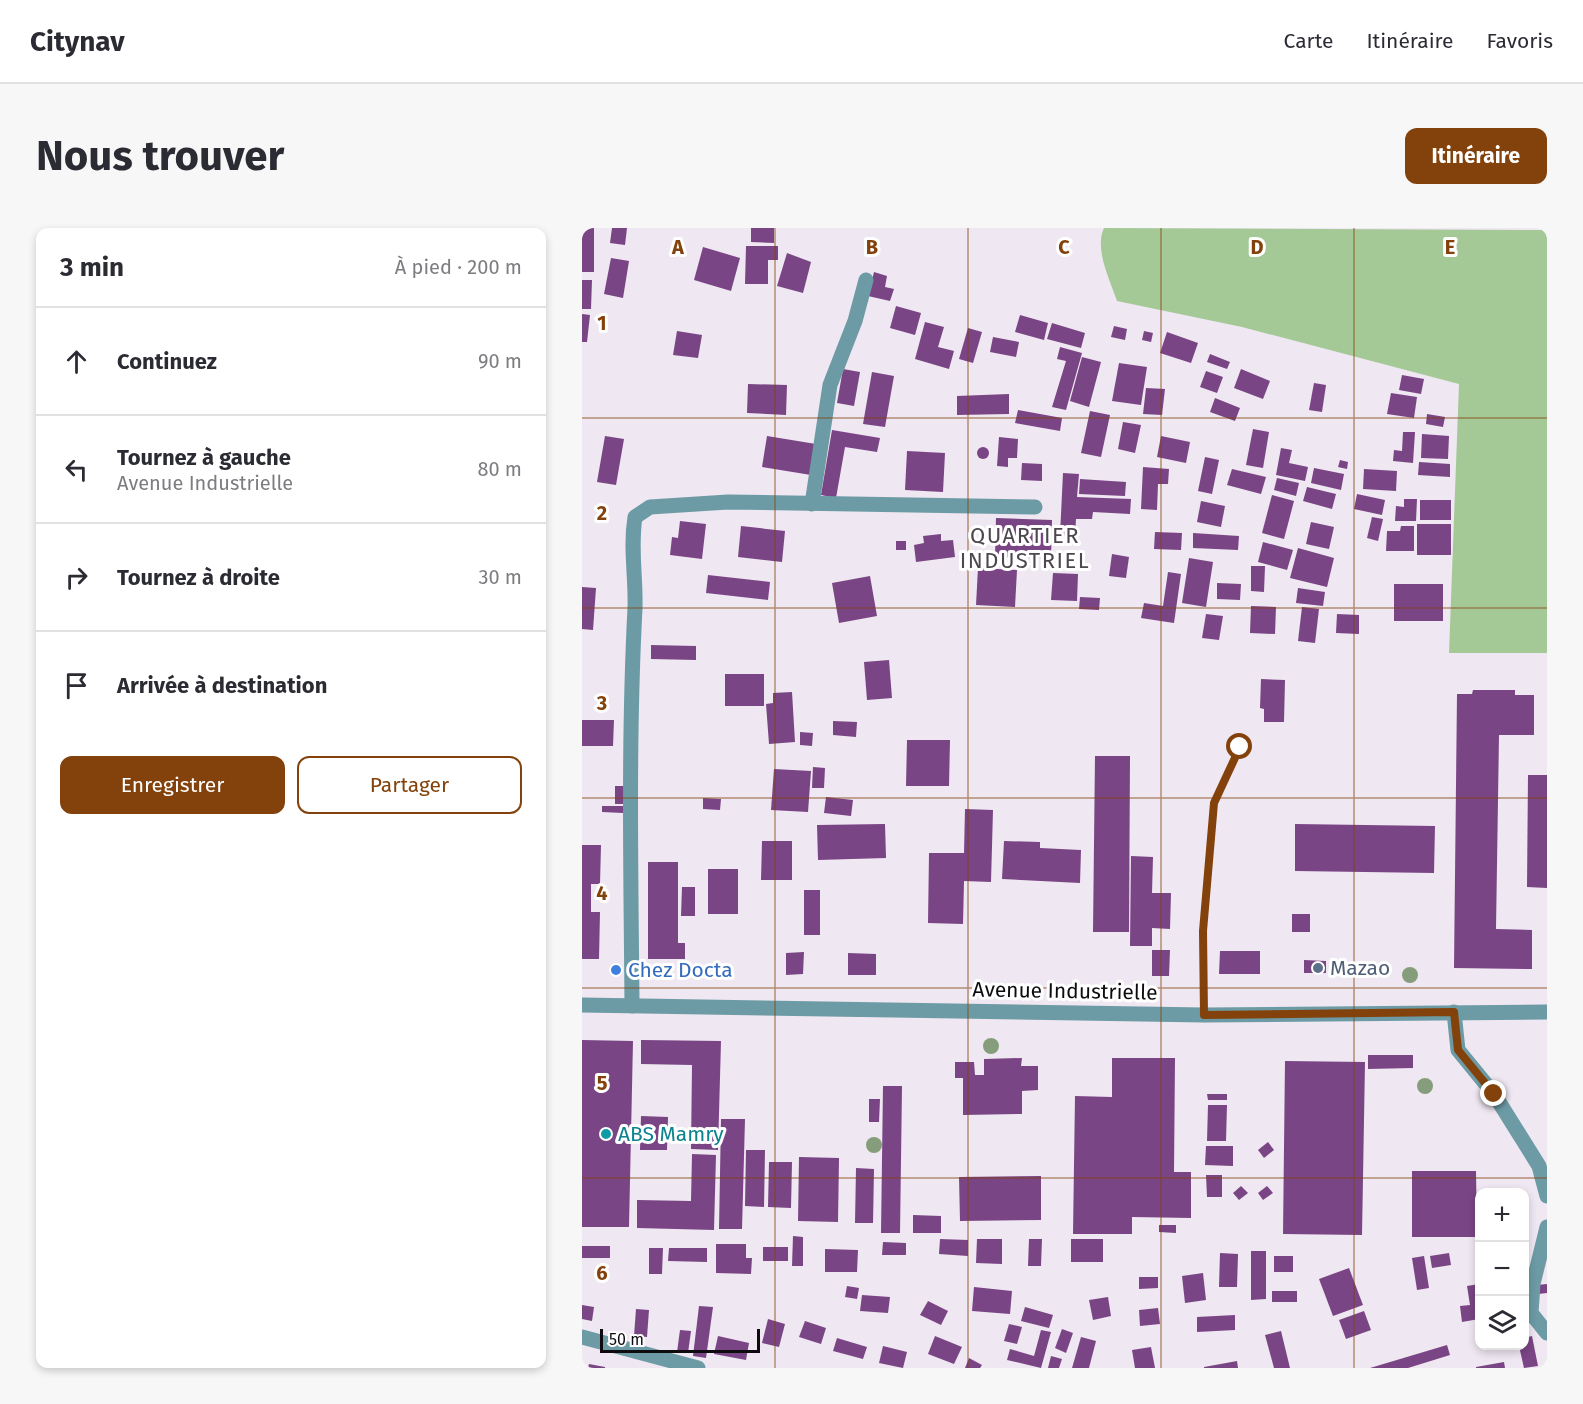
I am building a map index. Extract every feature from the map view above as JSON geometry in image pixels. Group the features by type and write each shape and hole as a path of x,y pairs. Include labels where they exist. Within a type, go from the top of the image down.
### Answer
{"street":[{"path":"812,504 831,385 855,321 866,280"},
{"path":"632,1006 629,763 635,596 631,540 635,517 650,507 728,502 1035,507"},
{"name":"Avenue Industrielle","path":"582,1005 1204,1015 1547,1012"},
{"path":"1454,1012 1458,1050 1494,1094 1539,1166 1547,1196"},
{"path":"1547,1227 1533,1284 1531,1313 1547,1333"},
{"path":"582,1337 698,1368"}],"path":[{"path":"1204,1015 1203,931 1214,803 1240,747"}],"green space":[{"path":"1104,228 1547,230 1547,653 1449,653 1459,384 1242,327 1117,301 1102,255 1101,236"}],"building":[{"path":"582,228 594,228 594,272 582,272"},
{"path":"612,228 627,228 625,245 610,243"},
{"path":"751,228 774,228 774,243 751,242"},
{"path":"746,246 778,246 778,260 768,260 768,284 745,284"},
{"path":"703,247 740,258 731,291 694,280"},
{"path":"787,253 811,262 803,293 777,286"},
{"path":"611,258 629,261 623,298 604,294"},
{"path":"874,272 887,276 885,287 894,289 890,301 868,296"},
{"path":"582,280 592,280 591,309 582,309"},
{"path":"896,306 921,313 915,335 890,328"},
{"path":"582,314 590,315 587,342 582,342"},
{"path":"1020,315 1048,323 1044,340 1015,332"},
{"path":"925,322 944,327 938,347 954,351 949,369 915,359"},
{"path":"1052,323 1085,333 1081,348 1047,339"},
{"path":"1114,326 1127,329 1125,340 1111,337"},
{"path":"968,328 982,332 973,363 959,359"},
{"path":"677,331 702,335 698,358 673,355"},
{"path":"1144,331 1153,333 1151,342 1142,340"},
{"path":"1167,332 1198,343 1191,363 1160,353"},
{"path":"993,337 1019,342 1016,357 990,352"},
{"path":"1060,347 1082,353 1066,410 1052,407 1066,361 1057,359"},
{"path":"1210,354 1230,362 1227,369 1207,362"},
{"path":"1082,357 1101,362 1089,407 1070,401"},
{"path":"1119,363 1147,367 1141,405 1112,401"},
{"path":"843,369 860,372 854,406 837,403"},
{"path":"1241,369 1270,381 1263,399 1234,388"},
{"path":"1206,371 1223,377 1217,393 1200,387"},
{"path":"872,372 894,376 885,427 863,424"},
{"path":"1402,375 1424,379 1421,394 1399,390"},
{"path":"1314,383 1326,385 1322,412 1309,410"},
{"path":"748,384 787,385 786,415 747,413"},
{"path":"1146,388 1165,389 1162,415 1143,414"},
{"path":"1391,393 1417,397 1414,418 1387,414"},
{"path":"1009,394 1009,414 957,415 957,396"},
{"path":"1215,398 1240,408 1235,421 1210,412"},
{"path":"1018,410 1062,418 1060,431 1015,423"},
{"path":"1090,411 1110,415 1101,457 1081,453"},
{"path":"1427,414 1445,417 1443,427 1426,424"},
{"path":"1123,422 1141,425 1135,453 1118,449"},
{"path":"1253,429 1269,432 1263,468 1246,465"},
{"path":"832,430 880,438 877,452 845,447 836,498 821,495"},
{"path":"1403,432 1415,432 1413,463 1393,461 1394,450 1402,451"},
{"path":"1422,434 1449,436 1448,459 1421,458"},
{"path":"605,436 624,439 616,485 597,482"},
{"path":"767,436 816,444 811,475 762,467"},
{"path":"1161,436 1190,442 1186,463 1157,457"},
{"path":"999,437 1018,439 1017,458 1008,458 1008,467 997,466"},
{"path":"985,447 989,453 985,459 981,459 977,451"},
{"path":"1281,448 1292,450 1289,463 1308,467 1305,481 1276,475"},
{"path":"907,451 945,453 943,492 905,490"},
{"path":"1205,457 1219,460 1212,494 1198,491"},
{"path":"1340,460 1348,462 1347,469 1338,467"},
{"path":"1419,462 1450,464 1450,477 1418,475"},
{"path":"1022,463 1042,464 1042,481 1021,480"},
{"path":"1143,467 1169,469 1168,484 1158,484 1157,510 1141,509"},
{"path":"1314,468 1344,474 1341,490 1311,483"},
{"path":"1232,469 1266,477 1261,494 1227,485"},
{"path":"1364,469 1397,471 1396,491 1363,489"},
{"path":"1063,473 1079,474 1077,497 1131,499 1130,514 1093,512 1092,519 1076,519 1075,536 1060,535"},
{"path":"1277,478 1299,483 1296,496 1274,490"},
{"path":"1080,479 1126,482 1125,496 1079,494"},
{"path":"1307,487 1336,494 1332,509 1303,501"},
{"path":"1357,494 1385,500 1382,515 1354,509"},
{"path":"1272,495 1294,501 1284,539 1262,533"},
{"path":"1404,499 1417,499 1416,521 1395,521 1396,506 1404,507"},
{"path":"1420,500 1451,500 1451,520 1420,520"},
{"path":"1201,501 1225,506 1221,527 1197,522"},
{"path":"1372,517 1383,519 1378,541 1367,538"},
{"path":"996,518 1052,520 1051,558 995,557"},
{"path":"680,521 706,524 702,559 670,555 672,537 678,538"},
{"path":"1311,522 1334,527 1329,549 1306,544"},
{"path":"1417,524 1451,524 1451,555 1417,555"},
{"path":"741,526 785,531 782,562 738,557"},
{"path":"1401,526 1414,526 1414,551 1386,551 1387,531 1400,531"},
{"path":"1155,532 1182,533 1181,550 1154,549"},
{"path":"1193,533 1239,536 1238,550 1193,548"},
{"path":"941,534 941,541 953,540 955,557 916,562 914,545 924,543 923,536"},
{"path":"896,541 906,541 906,550 896,550"},
{"path":"1263,542 1293,550 1287,570 1258,562"},
{"path":"1298,548 1334,558 1327,587 1290,578"},
{"path":"1112,554 1129,557 1126,578 1109,576"},
{"path":"1189,558 1213,562 1206,607 1182,603"},
{"path":"1251,566 1265,566 1264,592 1251,591"},
{"path":"978,568 1017,570 1015,607 976,605"},
{"path":"1168,572 1181,574 1174,623 1141,618 1144,603 1163,606"},
{"path":"1053,573 1078,574 1077,601 1051,600"},
{"path":"708,575 770,582 768,600 706,593"},
{"path":"870,576 877,616 839,623 832,583"},
{"path":"1217,583 1241,584 1240,600 1217,599"},
{"path":"1394,584 1443,584 1443,621 1394,621"},
{"path":"582,587 596,588 593,630 582,629"},
{"path":"1298,588 1325,592 1323,606 1296,603"},
{"path":"1080,597 1100,598 1099,610 1079,609"},
{"path":"1251,606 1276,607 1275,634 1250,633"},
{"path":"1302,607 1319,609 1315,643 1298,641"},
{"path":"1206,614 1223,616 1219,640 1202,638"},
{"path":"1337,614 1359,615 1359,634 1336,633"},
{"path":"651,645 696,646 696,660 651,659"},
{"path":"889,660 892,698 867,700 864,662"},
{"path":"725,674 764,674 764,706 725,706"},
{"path":"1261,679 1285,680 1284,722 1264,722 1264,709 1260,708"},
{"path":"1473,690 1515,690 1515,695 1534,695 1534,735 1499,735 1496,929 1532,930 1532,969 1454,968 1457,694 1472,694"},
{"path":"792,692 795,742 769,744 766,704 773,703 773,693"},
{"path":"582,720 614,720 613,746 582,746"},
{"path":"833,721 857,722 856,737 833,735"},
{"path":"800,732 813,733 812,746 800,745"},
{"path":"907,740 950,740 949,786 906,786"},
{"path":"1095,756 1130,756 1129,932 1093,932"},
{"path":"813,767 825,768 824,788 812,788"},
{"path":"774,769 811,771 808,812 771,810"},
{"path":"1528,775 1547,775 1547,888 1527,887"},
{"path":"615,786 625,786 624,804 615,804"},
{"path":"826,797 853,800 851,816 824,813"},
{"path":"703,798 721,799 720,810 703,809"},
{"path":"602,806 623,806 623,813 602,812"},
{"path":"965,809 993,810 991,882 964,881 963,924 928,923 929,853 964,853"},
{"path":"885,824 886,858 818,860 817,825"},
{"path":"1295,824 1435,826 1434,873 1295,871"},
{"path":"762,841 792,841 792,880 761,880"},
{"path":"1004,841 1040,842 1040,848 1081,850 1080,883 1002,879"},
{"path":"582,845 601,845 600,884 591,884 591,912 600,912 599,959 582,959"},
{"path":"1131,856 1153,857 1152,893 1171,893 1170,929 1152,928 1152,946 1130,946"},
{"path":"648,862 678,862 678,943 685,943 685,959 648,959"},
{"path":"708,869 738,869 738,914 708,914"},
{"path":"682,887 695,887 695,916 681,916"},
{"path":"804,890 820,890 820,935 804,935"},
{"path":"1292,914 1310,914 1310,932 1292,932"},
{"path":"1152,950 1170,950 1169,976 1152,976"},
{"path":"1220,951 1260,951 1260,974 1219,974"},
{"path":"804,952 803,974 786,975 786,953"},
{"path":"848,953 876,954 876,975 848,975"},
{"path":"1304,960 1326,961 1326,973 1304,973"},
{"name":"ABS Mamry","path":"582,1040 633,1041 629,1227 582,1227"},
{"path":"641,1040 721,1041 718,1150 691,1149 692,1065 641,1064"},
{"path":"1368,1055 1413,1055 1413,1068 1368,1069"},
{"path":"1022,1058 1021,1066 1038,1066 1038,1090 1022,1091 1022,1114 963,1115 963,1078 955,1078 955,1062 974,1062 975,1075 984,1075 984,1059"},
{"path":"1112,1058 1175,1058 1174,1172 1191,1172 1191,1218 1132,1217 1132,1234 1073,1234 1075,1096 1112,1097"},
{"path":"1285,1061 1365,1062 1362,1235 1283,1234"},
{"path":"883,1086 902,1086 900,1233 881,1233"},
{"path":"1207,1094 1227,1094 1227,1100 1208,1100"},
{"path":"869,1099 880,1099 879,1122 869,1122"},
{"path":"1208,1105 1227,1105 1226,1141 1207,1141"},
{"path":"641,1116 668,1117 667,1150 640,1150"},
{"path":"721,1119 745,1119 742,1229 719,1229"},
{"path":"1268,1142 1274,1150 1264,1158 1258,1150"},
{"path":"1206,1146 1233,1146 1233,1166 1205,1165"},
{"path":"746,1150 765,1150 764,1207 745,1206"},
{"path":"692,1154 716,1155 714,1230 637,1228 637,1200 691,1201"},
{"path":"799,1157 839,1158 838,1222 798,1221"},
{"path":"769,1162 792,1162 791,1208 768,1207"},
{"path":"856,1168 874,1169 873,1223 855,1223"},
{"path":"1412,1171 1476,1171 1475,1237 1412,1237"},
{"path":"1206,1175 1222,1175 1222,1197 1207,1197"},
{"path":"1041,1176 1041,1220 960,1221 959,1177"},
{"path":"1241,1186 1248,1193 1239,1200 1233,1193"},
{"path":"1267,1186 1273,1193 1263,1200 1258,1193"},
{"path":"913,1215 941,1216 941,1233 913,1233"},
{"path":"1159,1225 1176,1225 1176,1233 1159,1232"},
{"path":"793,1236 803,1237 803,1266 792,1266"},
{"path":"940,1239 968,1240 968,1256 939,1254"},
{"path":"977,1239 1002,1239 1002,1264 976,1263"},
{"path":"1029,1239 1042,1239 1041,1266 1028,1266"},
{"path":"1071,1239 1103,1239 1103,1262 1071,1262"},
{"path":"883,1242 906,1243 906,1255 882,1255"},
{"path":"716,1244 746,1244 746,1258 752,1258 751,1274 716,1273"},
{"path":"582,1246 610,1246 610,1258 582,1258"},
{"path":"763,1247 788,1247 788,1261 763,1261"},
{"path":"649,1248 663,1248 662,1274 649,1274"},
{"path":"669,1248 707,1248 707,1262 668,1261"},
{"path":"825,1249 858,1250 857,1272 825,1272"},
{"path":"1251,1251 1266,1251 1266,1299 1251,1300"},
{"path":"1220,1253 1238,1254 1237,1287 1219,1287"},
{"path":"1449,1253 1451,1265 1432,1268 1430,1256"},
{"path":"1274,1256 1293,1256 1293,1272 1274,1272"},
{"path":"1424,1256 1429,1288 1417,1290 1412,1258"},
{"path":"1349,1268 1363,1305 1333,1316 1319,1279"},
{"path":"1203,1273 1206,1300 1185,1303 1182,1276"},
{"path":"1139,1277 1158,1277 1158,1288 1139,1289"},
{"path":"1547,1284 1547,1293 1538,1294 1537,1285"},
{"path":"1475,1285 1475,1320 1462,1322 1460,1306 1470,1305 1467,1286"},
{"path":"847,1286 859,1288 857,1299 845,1297"},
{"path":"974,1287 1012,1291 1010,1314 972,1311"},
{"path":"1272,1291 1297,1291 1297,1302 1272,1302"},
{"path":"862,1295 890,1297 888,1313 860,1311"},
{"path":"1108,1297 1111,1316 1093,1320 1089,1300"},
{"path":"928,1301 948,1311 941,1325 920,1315"},
{"path":"582,1305 594,1307 592,1321 582,1319"},
{"path":"699,1306 713,1307 706,1358 693,1356"},
{"path":"1025,1307 1053,1315 1049,1328 1021,1321"},
{"path":"1158,1308 1160,1324 1140,1326 1139,1310"},
{"path":"636,1309 649,1310 647,1337 634,1336"},
{"path":"1364,1311 1371,1330 1346,1339 1339,1320"},
{"path":"1235,1315 1235,1330 1197,1332 1197,1317"},
{"path":"768,1319 785,1324 779,1347 762,1343"},
{"path":"805,1321 826,1328 821,1344 799,1337"},
{"path":"1009,1324 1022,1327 1017,1344 1004,1341"},
{"path":"1062,1329 1073,1333 1066,1353 1055,1348"},
{"path":"680,1330 691,1331 688,1353 677,1352"},
{"path":"1041,1330 1051,1332 1041,1368 1007,1360 1010,1349 1034,1356"},
{"path":"1281,1331 1290,1368 1274,1368 1265,1335"},
{"path":"718,1336 749,1343 746,1360 714,1354"},
{"path":"935,1336 962,1347 954,1364 928,1354"},
{"path":"1532,1336 1538,1366 1524,1368 1520,1350 1529,1350 1529,1337"},
{"path":"1081,1337 1096,1341 1089,1368 1072,1368"},
{"path":"837,1338 867,1347 863,1359 833,1351"},
{"path":"1447,1345 1450,1355 1408,1368 1370,1368"},
{"path":"883,1346 907,1352 903,1368 879,1363"},
{"path":"1151,1347 1155,1368 1135,1368 1132,1350"},
{"path":"1051,1356 1062,1359 1059,1368 1048,1368"},
{"path":"969,1358 982,1365 980,1368 965,1368"},
{"path":"1237,1361 1238,1368 1204,1368 1204,1367"},
{"path":"1504,1362 1505,1368 1476,1368 1476,1367"},
{"path":"589,1364 605,1367 605,1368 588,1368"}],"place":[{"name":"Mazao","path":"1318,968"},
{"name":"Chez Docta","path":"616,970"},
{"name":"ABS Mamry","path":"606,1134"}],"district":[{"name":"QUARTIER INDUSTRIEL","path":"1025,548"}],"route":[{"path":"1240,747 1214,803 1203,931 1204,1015 1454,1012 1458,1050 1494,1094"}]}
